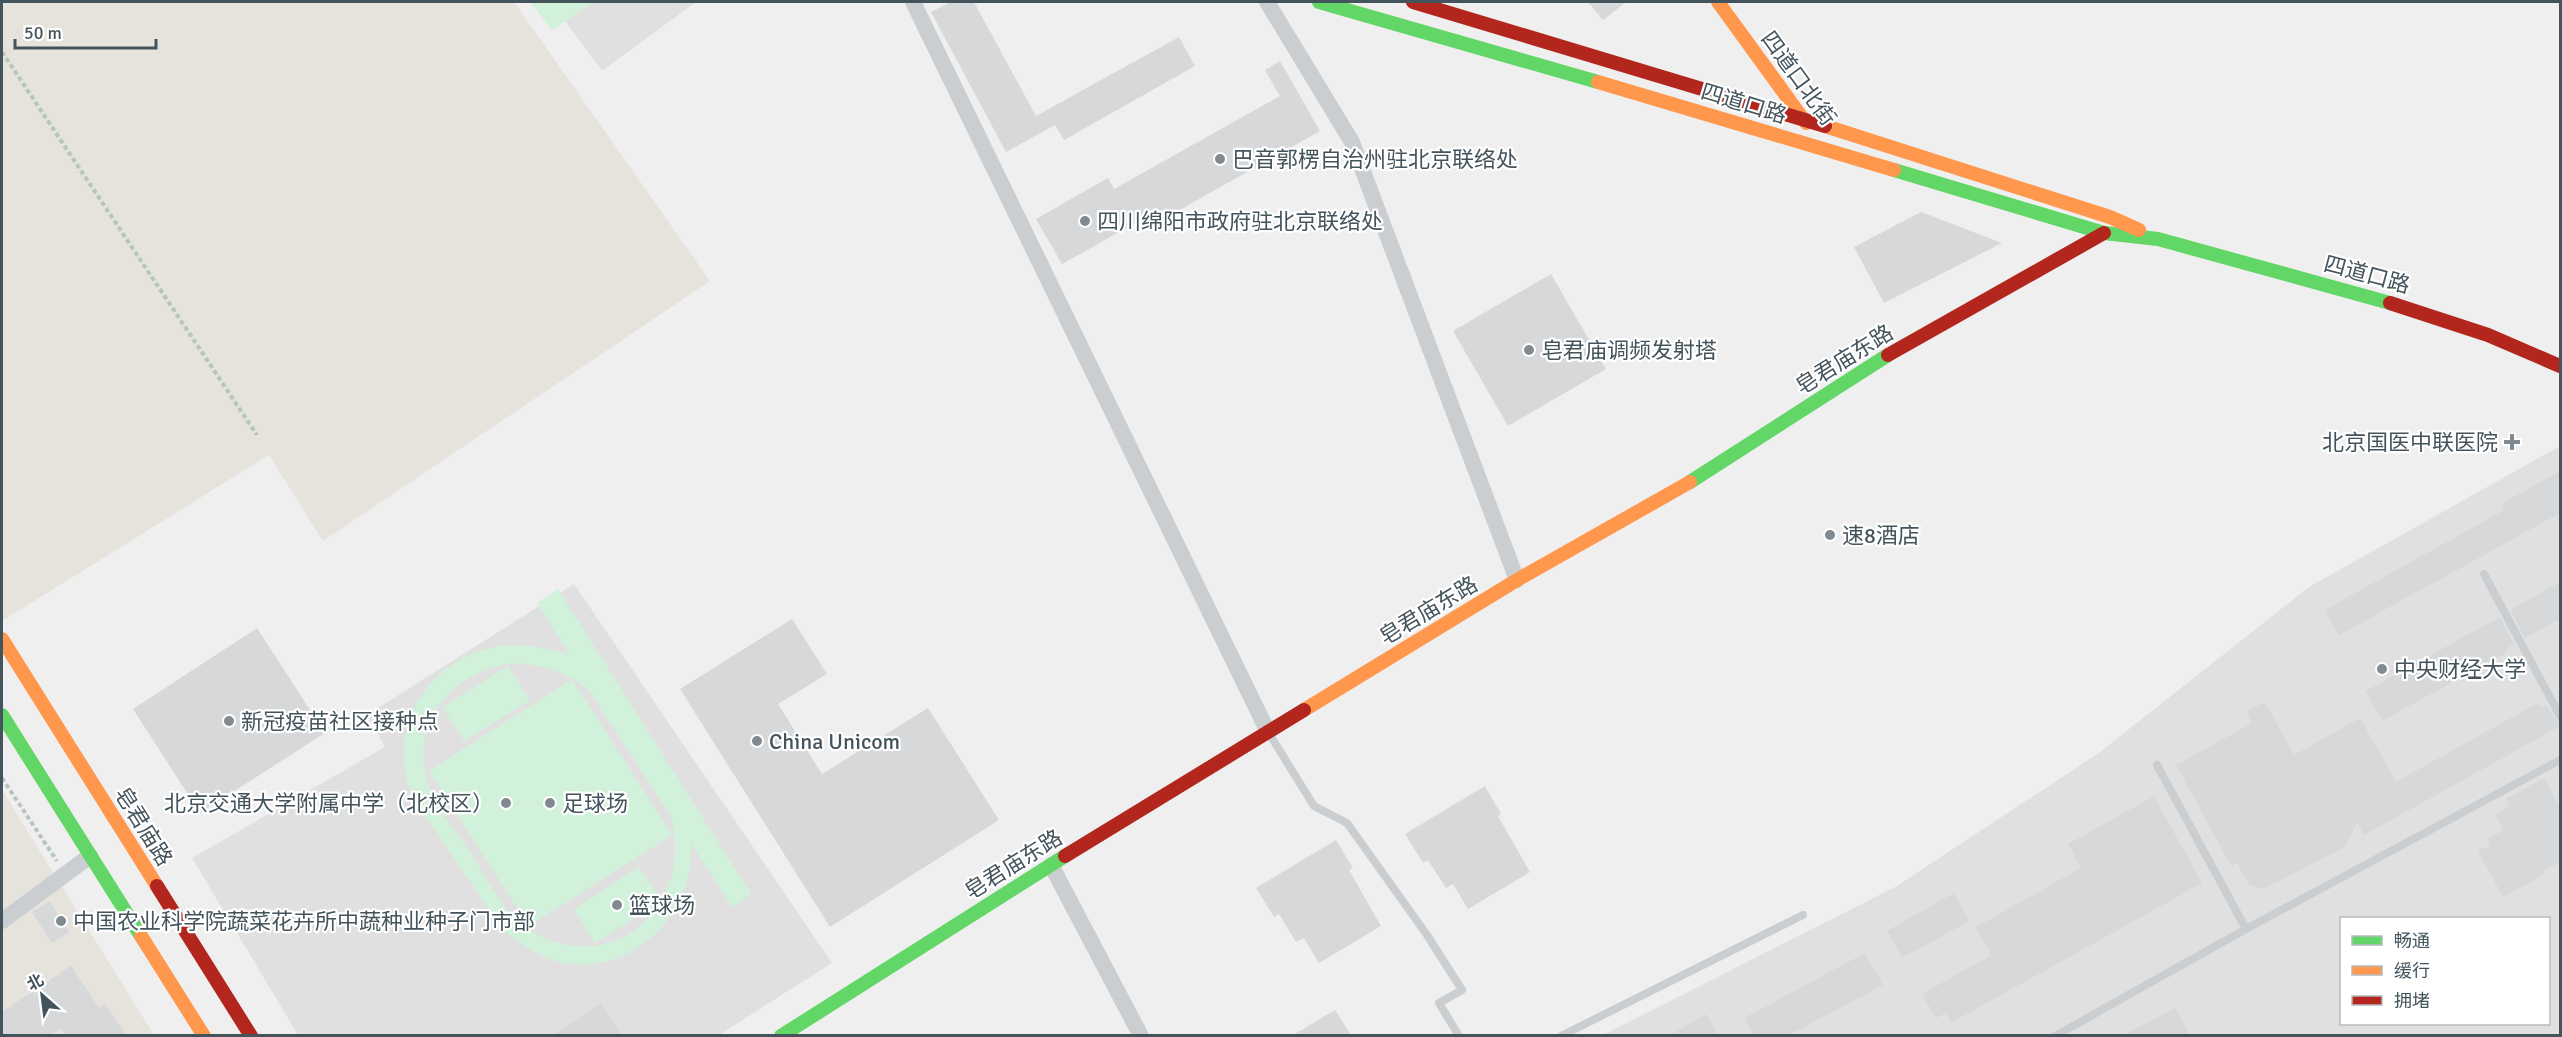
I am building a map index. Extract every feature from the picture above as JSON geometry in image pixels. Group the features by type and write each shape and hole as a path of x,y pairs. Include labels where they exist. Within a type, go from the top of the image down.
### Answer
{"street":[{"path":"913,2 1268,732"},
{"path":"1267,2 1352,142 1517,580"},
{"name":"四道口路","path":"1319,2 2104,233 2158,239 2410,308 2488,335 2560,366"},
{"name":"四道口路","path":"1413,2 1803,119 2110,217 2158,239"},
{"name":"四道口北街","path":"1718,2 1824,150"},
{"name":"皂君庙东路","path":"781,1035 1051,865 1517,580 1693,480 1871,365 2104,233"},
{"name":"皂君庙路","path":"2,639 252,1035"},
{"path":"2,715 204,1035"},
{"path":"2,921 90,856"},
{"path":"1051,865 1141,1035"}],"lane":[{"path":"2484,574 2560,716"},
{"path":"1268,732 1314,806 1347,822 1427,935 1462,990 1439,1003 1459,1035"},
{"path":"2055,1035 2560,760"},
{"path":"2157,765 2246,929"},
{"path":"1561,1035 1803,915"}],"path":[{"path":"2,52 256,435"},
{"path":"2,778 65,874"}],"shaded area":[{"path":"2,2 514,2 710,281 323,541 269,455 2,621"},
{"path":"551,2 696,2 602,71"},
{"name":"中央财经大学","path":"2560,446 2560,1035 1601,1036 1897,886 2100,752 2309,587"},
{"name":"北京交通大学附属中学（北校区）","path":"574,584 832,963 719,1035 298,1035 192,858 385,747 367,715"},
{"path":"2,790 154,1035 2,1035"}],"green space":[{"path":"530,2 594,2 552,30"},
{"path":"558,589 751,894 732,907 691,843 690,868 683,893 671,915 656,934 636,949 614,959 589,964 563,963 547,958 524,946 503,930 413,798 406,776 404,755 406,734 412,714 422,695 435,679 452,665 472,654 496,647 534,647 570,655 537,603","holes":["514,663 562,673 588,689 670,815 675,848 673,870 661,901 639,867 574,909 595,943 659,903 648,919 634,931 617,940 600,945 563,944 545,938 519,922 496,894 440,810 430,791 423,759 425,738 431,719 441,702 472,676 492,668"]},
{"path":"508,666 530,700 464,741 443,707"},
{"name":"足球场","path":"572,679 672,835 529,926 429,771"}],"building":[{"path":"951,2 974,2 1036,116 1179,37 1195,66 1064,140 1055,125 1006,152 931,12"},
{"path":"1588,2 1626,2 1603,20"},
{"name":"巴音郭楞自治州驻北京联络处","path":"1280,61 1320,131 1144,230 1139,221 1062,264 1036,219 1108,178 1114,189 1280,96 1265,70"},
{"path":"1921,212 2002,243 1884,303 1854,247"},
{"name":"皂君庙调频发射塔","path":"1551,274 1606,369 1508,426 1453,331"},
{"path":"2560,471 2560,513 2339,635 2325,610 2504,510 2501,504"},
{"path":"2560,582 2560,619 2525,638 2512,609"},
{"path":"2500,617 2514,644 2505,650 2506,653 2382,721 2366,691"},
{"name":"China Unicom","path":"792,619 827,674 778,704 822,774 928,708 999,820 830,927 680,689"},
{"name":"新冠疫苗社区接种点","path":"257,628 325,733 200,813 133,709"},
{"path":"2265,702 2294,755 2360,718 2396,782 2538,703 2540,707 2546,704 2555,719 2560,722 2560,726 2364,835 2357,822 2346,846 2264,889 2249,885 2237,863 2231,866 2176,765 2252,723 2246,712"},
{"path":"2544,778 2560,808 2560,862 2543,871 2545,874 2503,897 2478,851 2490,845 2487,839 2504,830 2495,814 2509,806 2506,799"},
{"path":"1485,786 1501,814 1498,816 1530,872 1468,909 1453,884 1446,888 1428,860 1423,863 1405,834"},
{"path":"2154,796 2202,883 1951,1023 1946,1013 1936,1018 1922,994 1991,955 1976,927 2081,868 2068,844"},
{"path":"1336,840 1353,868 1349,870 1381,926 1319,963 1304,938 1296,942 1279,914 1274,917 1256,888"},
{"path":"1954,893 1970,921 1902,958 1887,931"},
{"path":"49,901 69,932 52,943 32,912"},
{"path":"1865,953 1883,985 1789,1035 1754,1035 1744,1018"},
{"path":"71,966 99,1008 105,1004 126,1035 66,1035 61,1028 51,1035 2,1035 2,1012"},
{"path":"601,1004 622,1035 552,1035"},
{"path":"2175,1008 2190,1035 2124,1035"},
{"path":"1335,1010 1351,1035 1293,1035"},
{"path":"1706,1014 1719,1035 1670,1035"}],"traffic: fast":[{"path":"1319,2 1598,82"},
{"path":"1894,170 2104,233 2158,239 2390,303"},
{"path":"1690,482 1888,355"},
{"path":"2,715 141,936"},
{"path":"781,1036 1065,856"}],"traffic: slow":[{"path":"1718,2 1806,123"},
{"path":"1598,82 1894,170"},
{"path":"1825,126 2110,217 2139,230"},
{"path":"1304,710 1517,580 1690,482"},
{"path":"2,639 157,886"},
{"path":"141,936 204,1036"}],"traffic: jam":[{"path":"1413,2 1825,126"},
{"path":"1888,355 2104,233"},
{"path":"2390,303 2488,335 2560,366"},
{"path":"1065,856 1304,710"},
{"path":"157,886 251,1036"}],"place":[{"name":"巴音郭楞自治州驻北京联络处","path":"1220,159"},
{"name":"四川绵阳市政府驻北京联络处","path":"1085,221"},
{"name":"皂君庙调频发射塔","path":"1529,350"},
{"name":"北京国医中联医院","path":"2512,442"},
{"name":"速8酒店","path":"1830,535"},
{"name":"中央财经大学","path":"2382,669"},
{"name":"新冠疫苗社区接种点","path":"229,721"},
{"name":"China Unicom","path":"757,741"},
{"name":"北京交通大学附属中学（北校区）","path":"506,803"},
{"name":"足球场","path":"550,803"},
{"name":"篮球场","path":"617,905"},
{"name":"中国农业科学院蔬菜花卉所中蔬种业种子门市部","path":"61,921"}]}
